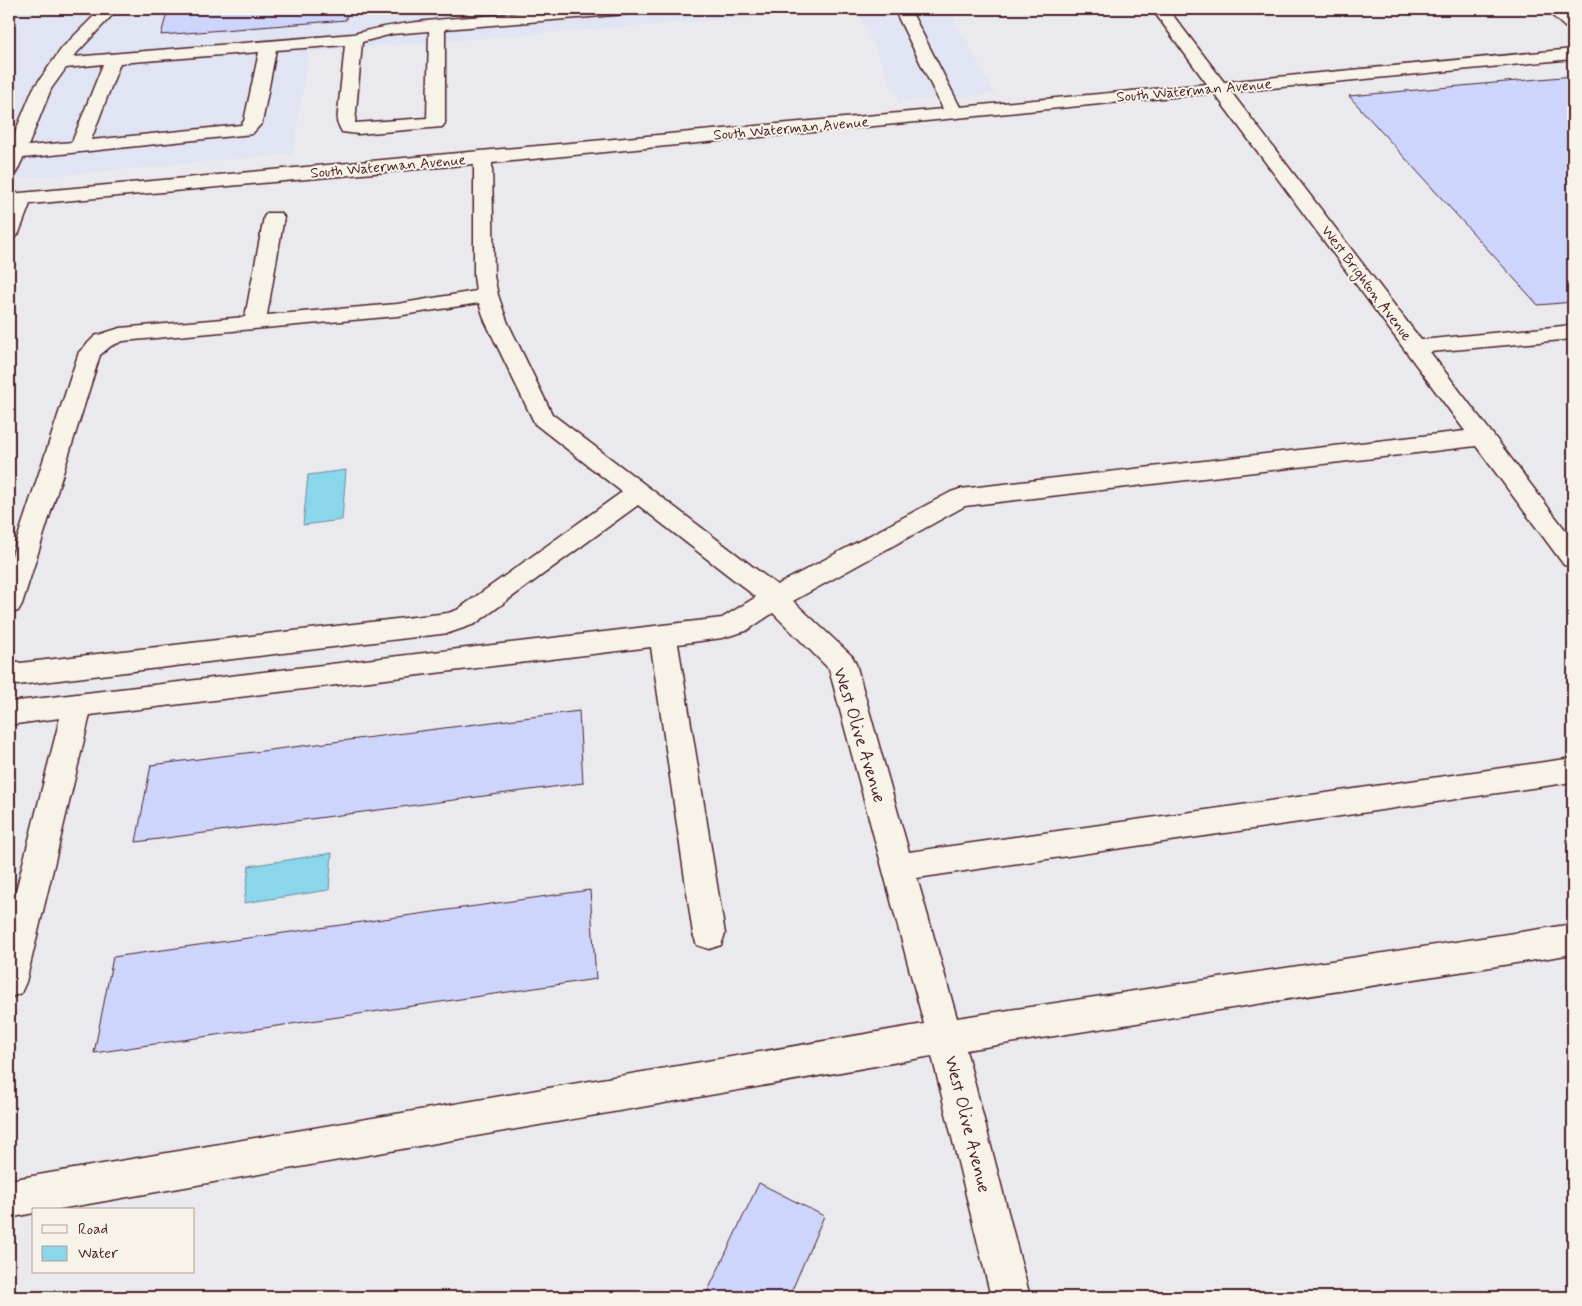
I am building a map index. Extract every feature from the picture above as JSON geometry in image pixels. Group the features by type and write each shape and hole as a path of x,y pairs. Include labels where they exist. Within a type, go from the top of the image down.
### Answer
{"street":[{"path":"12,161 42,89 59,63 110,9"},
{"path":"59,63 354,39 391,29 436,24 626,9"},
{"path":"902,9 954,113"},
{"name":"West Brighton Avenue","path":"1160,9 1573,558"},
{"path":"1552,9 1573,26"},
{"path":"434,162 436,24"},
{"path":"354,39 346,122 348,128 358,129 436,123"},
{"path":"12,161 79,147 232,133 246,130 253,123 268,46"},
{"name":"South Waterman Avenue","path":"16,199 483,158 1573,54"},
{"path":"79,147 114,58"},
{"name":"West Olive Avenue","path":"483,158 484,276 488,295 496,321 543,419 761,586 842,664 946,1037 1011,1297"},
{"path":"9,233 16,199"},
{"path":"255,322 274,217"},
{"path":"9,604 90,352 103,341 120,335 397,310 488,295"},
{"path":"1415,347 1573,332"},
{"path":"9,713 663,635 736,624 774,599 960,498 1483,437"},
{"path":"9,670 18,674 449,622 466,617 639,492"},
{"path":"663,635 709,934"},
{"path":"9,982 78,705"},
{"path":"898,867 1573,770"},
{"path":"9,1199 946,1037 1573,939"}],"shaded area":[{"path":"9,9 857,9 309,52 293,154 9,180"},
{"path":"857,9 949,9 995,94 899,102"}],"water":[{"path":"346,470 342,520 303,525 308,475"},
{"path":"332,853 329,890 244,903 249,866"}],"building":[{"path":"168,9 347,9 346,20 161,35"},
{"path":"1573,76 1573,302 1538,305 1349,96"},
{"path":"579,711 583,783 136,842 151,765"},
{"path":"590,890 596,979 94,1053 113,957"},
{"path":"759,1183 824,1216 789,1297 705,1297"}]}
